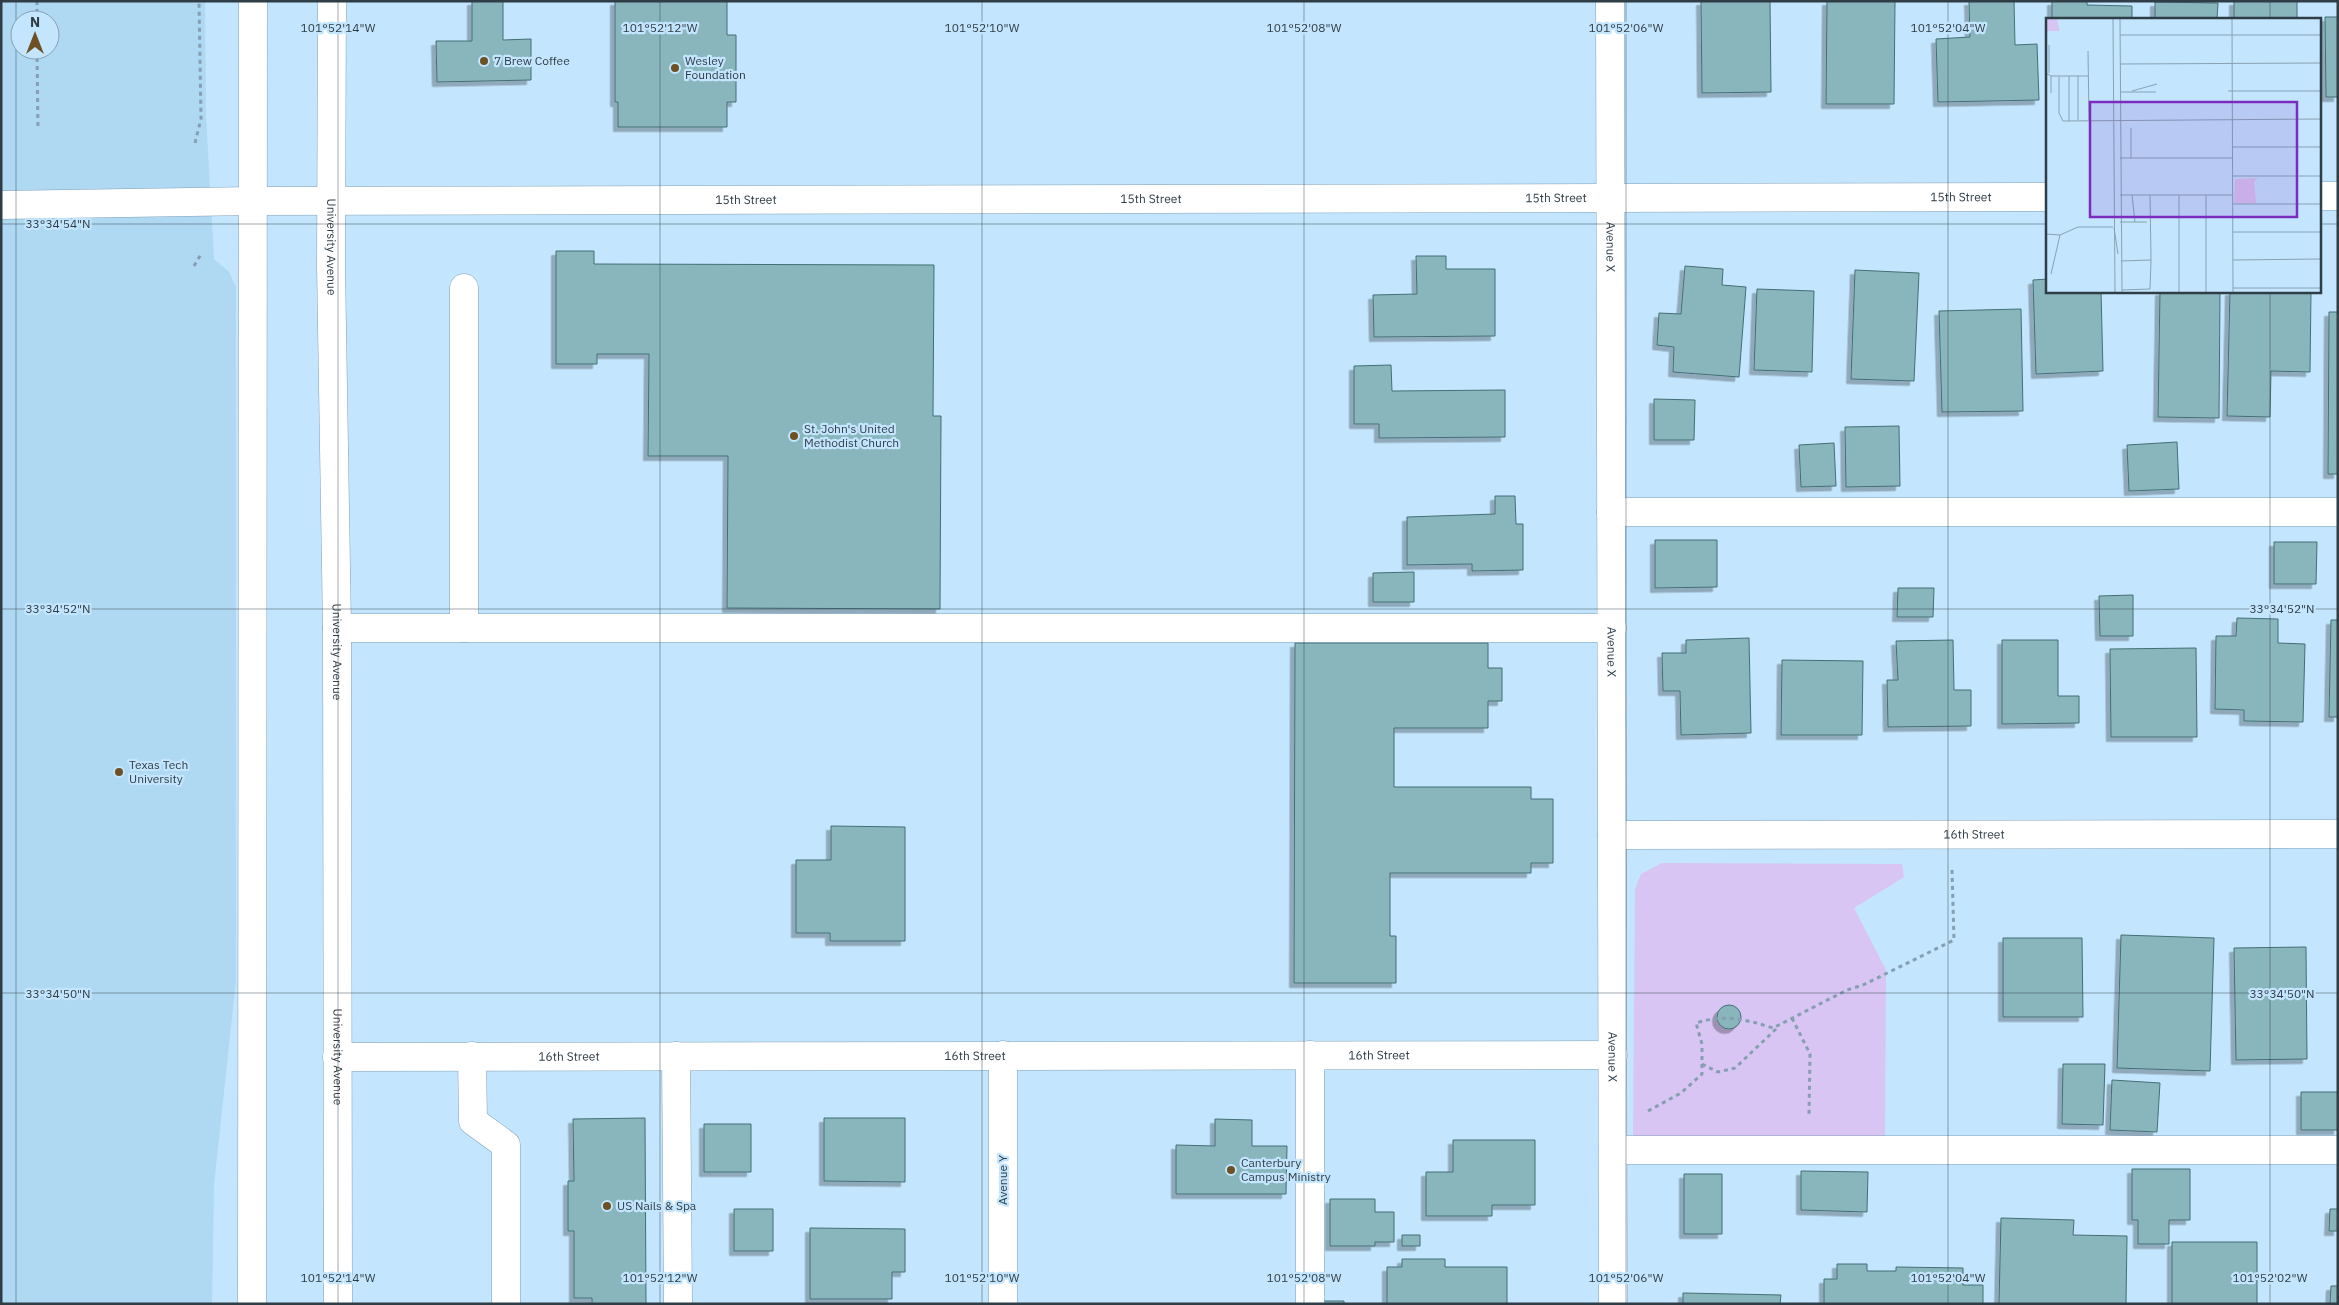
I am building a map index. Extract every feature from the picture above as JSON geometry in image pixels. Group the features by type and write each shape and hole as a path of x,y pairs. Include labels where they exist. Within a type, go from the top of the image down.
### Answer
{"street":[{"path":"252,1304 253,1"},
{"name":"University Avenue","path":"332,1 331,202 337,628 338,1304"},
{"name":"Avenue X","path":"1610,1 1613,1304"},
{"path":"2322,196 2338,196"},
{"name":"15th Street","path":"1,205 253,202 2046,197"},
{"path":"464,288 464,628"},
{"path":"1611,512 2338,512"},
{"path":"337,628 1612,628"},
{"name":"16th Street","path":"1612,835 2338,834"},
{"name":"Avenue Y","path":"1003,1055 1003,1304"},
{"path":"1310,1055 1310,1304"},
{"name":"16th Street","path":"337,1057 1613,1055"},
{"path":"472,1056 473,1121 506,1145 506,1304"},
{"path":"676,1056 678,1304"},
{"path":"1613,1139 1808,1150 2338,1150"}],"path":[{"path":"195,143 200,119 199,1"},
{"path":"37,60 38,130"},
{"path":"194,266 201,254"},
{"path":"1613,1139 1682,1093 1702,1074 1702,1044 1696,1023 1713,1018 1744,1019 1773,1028 1954,940 1953,834"},
{"path":"1792,1018 1810,1054 1808,1150"},
{"path":"1702,1064 1718,1072 1735,1068 1779,1025"}],"shaded area":[{"name":"Texas Tech University","path":"1,1 205,1 206,116 214,259 229,272 236,287 236,980 214,1185 212,1304 1,1304"},
{"path":"1662,863 1902,864 1904,877 1854,908 1886,970 1885,1139 1633,1140 1635,889 1641,874"}],"building":[{"name":"7 Brew Coffee","path":"472,1 503,1 503,40 531,39 531,80 437,82 436,41 472,41"},
{"name":"Wesley Foundation","path":"615,1 727,1 727,35 736,35 736,102 727,102 727,127 618,127 618,102 615,102"},
{"path":"1701,1 1770,1 1771,92 1702,93"},
{"path":"1827,1 1895,1 1894,104 1826,104"},
{"path":"1969,1 2014,1 2015,45 2037,44 2039,100 1938,102 1936,39 1970,37"},
{"path":"2052,1 2087,1 2087,5 2132,6 2132,18 2052,18"},
{"path":"2234,1 2297,1 2297,18 2234,18"},
{"path":"2155,2 2218,3 2217,18 2155,18"},
{"path":"2325,17 2338,17 2338,97 2326,97"},
{"name":"St. John's United Methodist Church","path":"556,251 594,251 594,264 934,265 933,416 941,416 940,609 727,608 728,456 648,456 649,354 597,354 597,364 556,364"},
{"path":"1416,256 1446,256 1446,269 1495,269 1495,336 1374,337 1373,295 1417,294"},
{"path":"1685,266 1723,269 1722,285 1746,287 1739,377 1673,372 1674,347 1657,345 1659,313 1681,314"},
{"path":"1855,270 1919,273 1914,381 1851,379"},
{"path":"2046,279 2046,292 2101,292 2103,371 2036,374 2033,280"},
{"path":"1757,289 1814,291 1812,372 1754,370"},
{"path":"2160,292 2220,292 2219,418 2158,417"},
{"path":"2230,292 2311,292 2310,372 2271,371 2270,417 2227,416"},
{"path":"2021,309 2023,411 1942,412 1939,311"},
{"path":"2329,312 2338,312 2338,474 2328,474"},
{"path":"1391,365 1392,391 1505,390 1505,437 1379,438 1379,424 1354,424 1354,366"},
{"path":"1654,399 1695,400 1694,440 1654,440"},
{"path":"1899,426 1900,486 1846,487 1845,427"},
{"path":"2177,442 2179,489 2129,491 2127,445"},
{"path":"1834,443 1836,486 1801,487 1799,445"},
{"path":"1495,496 1515,496 1516,524 1523,524 1523,570 1472,571 1472,564 1407,565 1407,517 1495,514"},
{"path":"1655,540 1717,540 1717,587 1655,588"},
{"path":"2274,542 2317,542 2316,584 2274,584"},
{"path":"1414,572 1414,602 1373,602 1373,573"},
{"path":"1898,588 1934,588 1933,617 1897,617"},
{"path":"2133,595 2133,636 2100,636 2099,596"},
{"path":"2237,618 2278,619 2278,643 2305,644 2303,722 2244,721 2244,710 2215,709 2216,636 2236,636"},
{"path":"2331,620 2338,620 2338,717 2329,717"},
{"path":"1749,638 1751,733 1681,735 1680,691 1663,691 1662,653 1686,653 1686,640"},
{"path":"1953,640 1954,690 1971,690 1971,726 1888,727 1887,680 1898,680 1896,641"},
{"path":"2002,640 2058,640 2058,696 2079,696 2079,723 2002,724"},
{"path":"1295,643 1488,643 1488,668 1502,668 1502,701 1488,701 1488,728 1394,728 1394,787 1531,787 1531,799 1553,799 1553,863 1531,863 1531,873 1390,873 1390,936 1396,936 1396,983 1294,983"},
{"path":"2196,648 2197,737 2111,737 2110,649"},
{"path":"1782,660 1863,661 1862,735 1781,735"},
{"path":"831,826 905,827 905,941 830,941 830,933 796,933 796,860 831,860"},
{"path":"2121,935 2214,938 2210,1071 2117,1068"},
{"path":"2003,938 2082,938 2083,1017 2003,1017"},
{"path":"2306,947 2307,1059 2236,1060 2234,948"},
{"path":"1729,1005 1738,1008 1741,1017 1738,1026 1729,1029 1720,1026 1717,1017 1720,1008"},
{"path":"2063,1064 2105,1064 2103,1125 2062,1124"},
{"path":"2112,1080 2160,1083 2157,1132 2110,1130"},
{"path":"2301,1092 2338,1092 2338,1130 2301,1130"},
{"name":"US Nails & Spa","path":"645,1118 646,1304 592,1304 592,1298 574,1298 574,1231 568,1231 568,1181 574,1181 573,1119"},
{"path":"824,1118 905,1118 905,1182 824,1181"},
{"name":"Canterbury Campus Ministry","path":"1215,1119 1252,1120 1252,1146 1287,1146 1286,1194 1176,1194 1176,1145 1215,1146"},
{"path":"704,1124 751,1124 751,1172 704,1172"},
{"path":"1453,1140 1535,1140 1535,1205 1492,1205 1492,1216 1426,1216 1426,1172 1453,1172"},
{"path":"2132,1169 2190,1169 2190,1220 2169,1220 2169,1244 2138,1244 2138,1220 2132,1220"},
{"path":"1801,1171 1868,1172 1867,1212 1801,1210"},
{"path":"1684,1174 1722,1174 1722,1234 1684,1234"},
{"path":"1330,1199 1375,1199 1375,1212 1394,1212 1394,1242 1375,1242 1375,1246 1330,1246"},
{"path":"734,1209 773,1209 773,1251 734,1251"},
{"path":"2330,1209 2338,1209 2338,1231 2329,1231"},
{"path":"2001,1218 2074,1220 2073,1235 2127,1236 2126,1304 1999,1304"},
{"path":"810,1228 905,1229 905,1272 892,1272 892,1299 810,1299"},
{"path":"1402,1235 1420,1235 1420,1246 1402,1246"},
{"path":"2172,1242 2257,1242 2257,1304 2172,1304"},
{"path":"1402,1259 1445,1259 1445,1267 1507,1267 1507,1304 1387,1304 1387,1267 1402,1267"},
{"path":"1837,1264 1867,1264 1867,1271 1896,1271 1896,1267 1963,1268 1963,1285 1983,1285 1983,1304 1824,1304 1824,1279 1837,1279"},
{"path":"2331,1286 2338,1286 2338,1304 2330,1304"},
{"path":"1683,1293 1781,1295 1780,1304 1683,1304"},
{"path":"1323,1301 1344,1301 1344,1304 1323,1304"}],"place":[{"name":"7 Brew Coffee","path":"484,61"},
{"name":"Wesley Foundation","path":"675,68"},
{"name":"St. John's United Methodist Church","path":"794,436"},
{"name":"Texas Tech University","path":"119,772"},
{"name":"Canterbury Campus Ministry","path":"1231,1170"},
{"name":"US Nails & Spa","path":"607,1206"}]}
